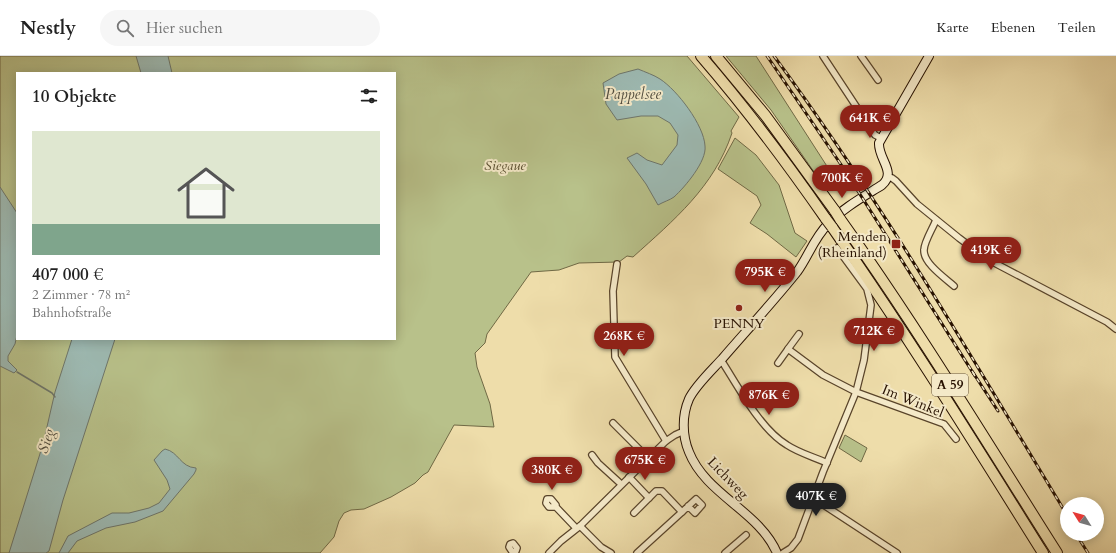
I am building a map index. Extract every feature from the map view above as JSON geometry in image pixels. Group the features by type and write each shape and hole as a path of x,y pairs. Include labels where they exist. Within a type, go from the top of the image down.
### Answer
{"highway":[{"name":"A 59","path":"701,56 756,121 829,223 914,349 1044,553"},
{"name":"A 59","path":"716,56 765,115 872,265 912,325 1057,553"}],"main road":[{"path":"887,177 888,171 879,151 879,143 929,56"},
{"name":"Lichweg","path":"777,553 769,538 761,528 714,485 699,469 689,452 684,431 684,410 690,396 804,263 820,233 841,211 882,185 887,177"}],"street":[{"path":"823,56 875,135 881,138"},
{"path":"861,56 878,80"},
{"path":"887,177 896,181 917,204 987,259 1107,322 1116,329"},
{"path":"936,220 925,245 924,253 935,270 954,286"},
{"path":"782,553 791,548 798,539 856,392 864,360 871,305 867,289 837,248"},
{"path":"617,264 613,291 615,357 666,441"},
{"path":"778,363 799,334"},
{"name":"Im Winkel","path":"788,349 823,375 856,392 944,424 956,439"},
{"path":"721,360 753,410 774,435 788,446 827,463"},
{"path":"613,423 648,458"},
{"path":"549,553 578,527 666,441 684,431"},
{"path":"592,455 598,463 621,484"},
{"path":"629,477 649,498"},
{"path":"634,513 656,491 662,491 682,512"},
{"path":"813,498 897,553"},
{"path":"637,553 688,506"},
{"path":"556,508 601,547 611,553"},
{"path":"725,553 746,535"}],"green space":[{"name":"Siegaue","path":"0,56 687,56 739,117 731,131 732,133 715,170 704,186 678,216 633,257 627,256 619,262 579,263 559,270 531,272 487,334 485,343 475,353 477,367 490,404 494,427 454,425 428,472 415,483 391,497 364,509 351,510 344,513 339,521 334,537 320,553 0,553"},
{"path":"726,56 756,56 832,174 821,182 771,110"},
{"path":"735,138 756,155 779,185 795,233 807,241 796,257 767,234 750,223 761,205 757,196 718,169"},
{"path":"845,435 867,448 861,462 839,448"}],"water":[{"path":"136,56 168,56 172,72 141,72"},
{"name":"Pappelsee","path":"638,69 660,79 667,84 681,99 695,118 700,128 705,146 703,159 684,187 674,197 658,205 646,184 627,158 637,153 647,160 662,165 677,145 678,135 670,123 658,116 641,116 617,120 606,104 603,83 619,74"},
{"path":"0,187 16,211 16,340 8,356 8,361 17,370 14,373 0,366"},
{"name":"Sieg","path":"72,340 115,340 63,500 49,551 46,553 9,553 43,444 55,392"},
{"path":"165,449 174,453 186,465 196,468 196,470 163,511 135,522 106,528 77,541 68,553 59,553 68,536 112,513 129,513 149,508 159,503 170,489 167,480 154,460"}],"waterway":[{"path":"17,372 52,393 55,397"}],"railway":[{"path":"767,56 844,169 975,376"},
{"path":"774,56 814,111 926,282 1060,503"},
{"path":"972,371 998,411"},
{"path":"1080,541 1088,553"}],"place":[{"name":"Menden (Rheinland)","path":"896,244"},
{"name":"PENNY","path":"739,308"}]}
